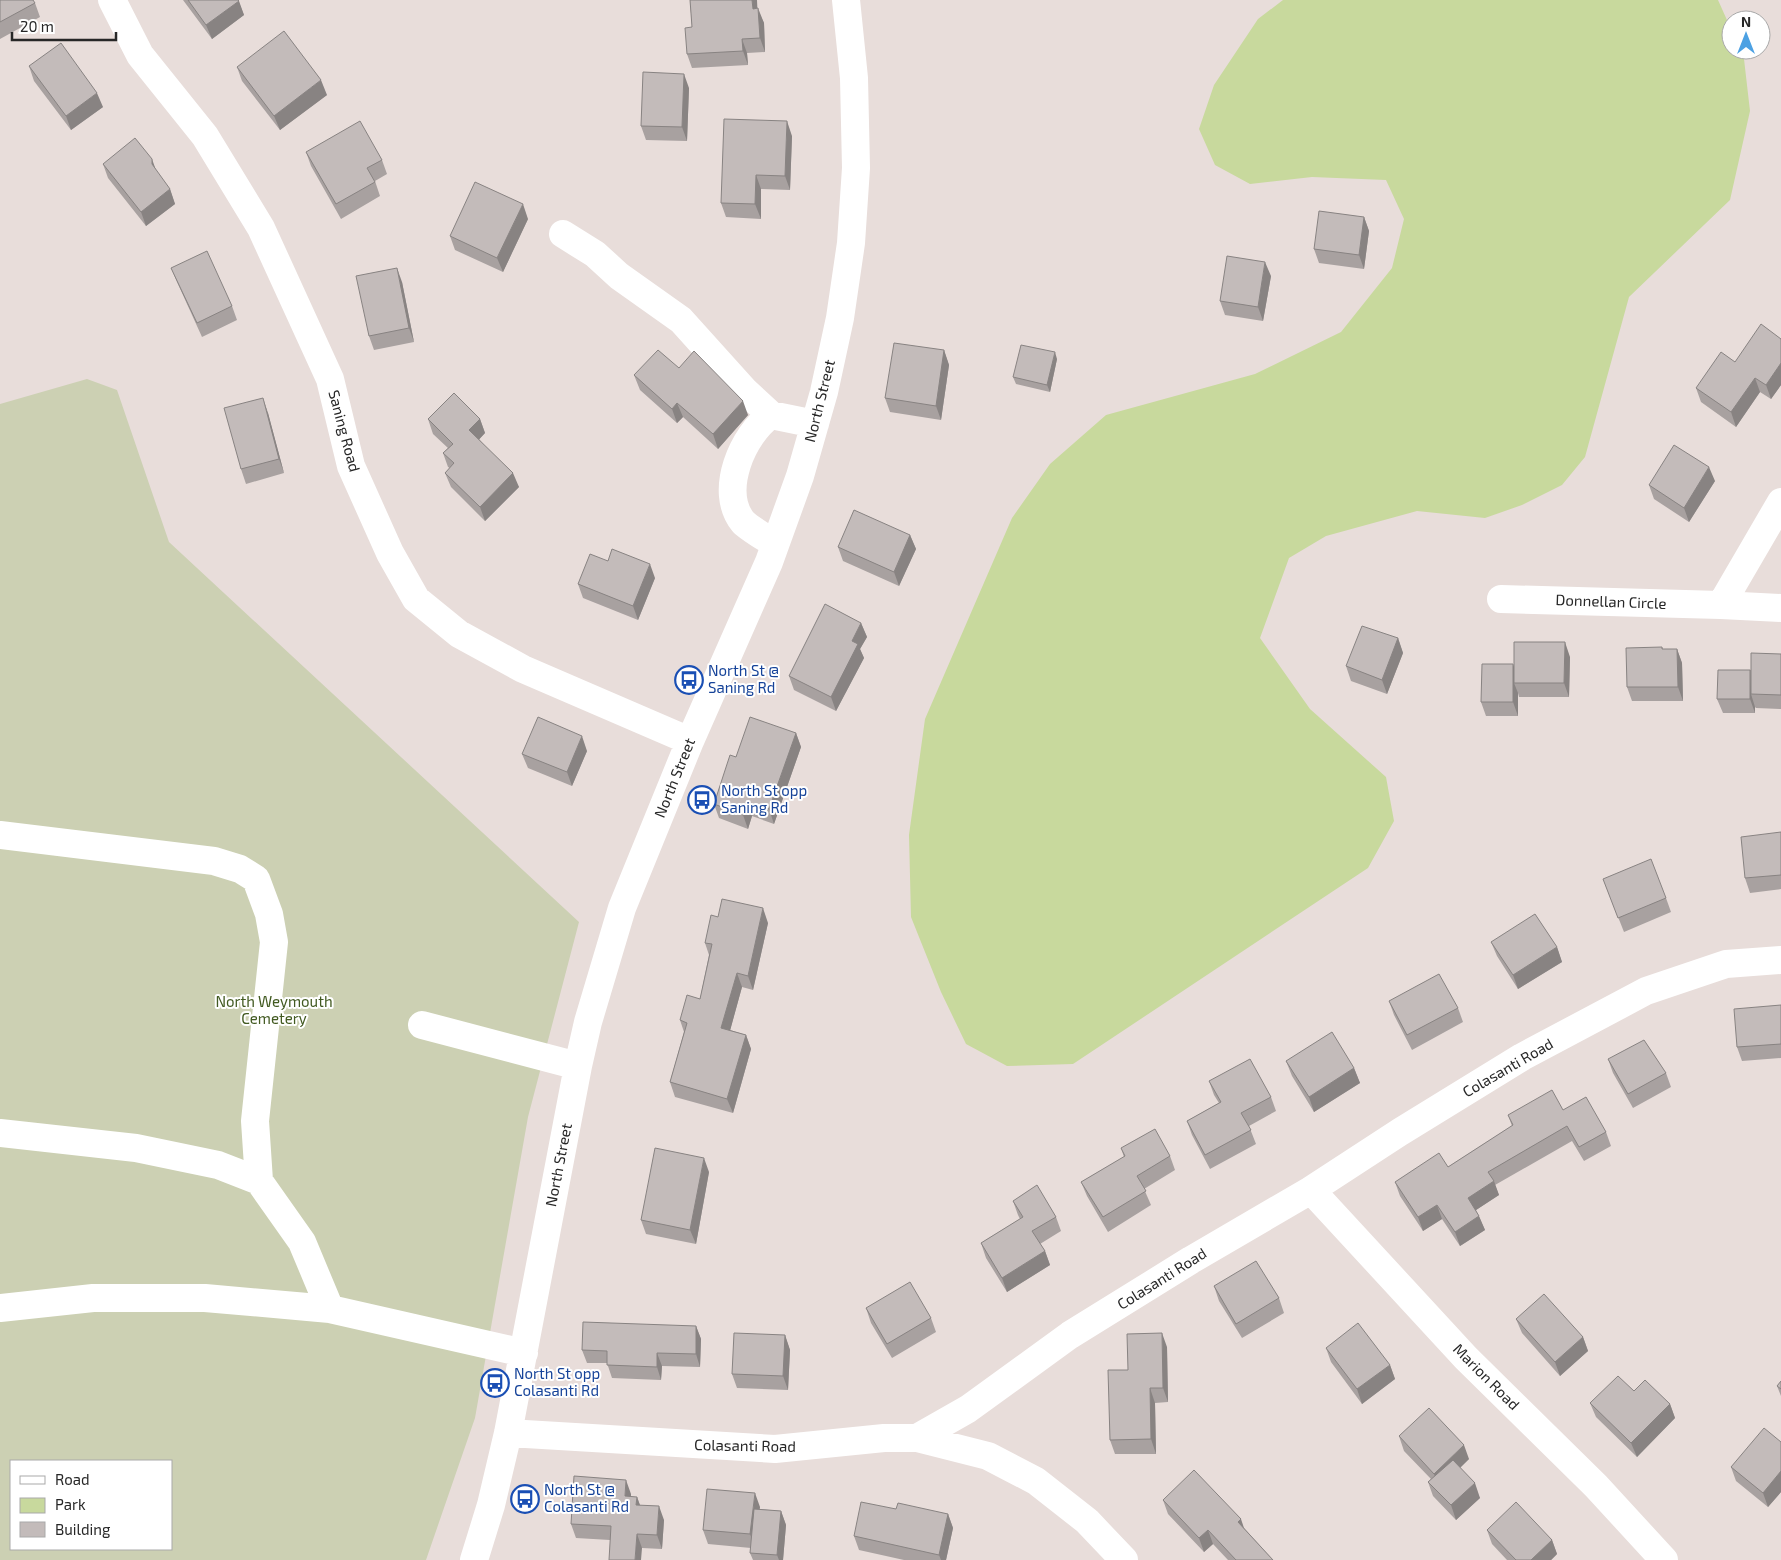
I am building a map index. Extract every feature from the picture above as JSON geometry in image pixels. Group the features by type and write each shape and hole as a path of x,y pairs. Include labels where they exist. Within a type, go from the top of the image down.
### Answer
{"street":[{"name":"Saning Road","path":"112,0 140,54 205,136 261,228 330,379 351,466 390,553 416,599 459,634 523,669 690,741"},
{"name":"North Street","path":"474,1560 491,1504 508,1433 578,1066 588,1022 622,908 690,741 775,544 800,476 824,392 840,318 851,243 856,168 854,78 846,0"},
{"path":"563,234 595,254 619,276 680,320 745,391 771,415 815,424"},
{"path":"771,415 760,422 747,440 735,470 733,492 735,505 743,522 775,544"},
{"path":"1720,605 1781,502"},
{"name":"Donnellan Circle","path":"1501,599 1781,608"},
{"path":"0,835 214,861 240,869 256,879 269,914 274,942 255,1121 259,1181 302,1242 330,1309"},
{"name":"Colasanti Road","path":"508,1433 775,1450 884,1438 917,1438 968,1410 1070,1335 1191,1260 1311,1190 1400,1132 1522,1057 1646,991 1726,964 1781,960"},
{"path":"422,1025 578,1066"},
{"path":"0,1133 136,1148 218,1166 259,1181"},
{"name":"Marion Road","path":"1311,1190 1466,1358 1596,1486 1664,1560"},
{"path":"0,1308 102,1298 205,1298 330,1309 524,1353"},
{"path":"917,1438 988,1456 1036,1481 1088,1521 1124,1560"}],"green space":[{"path":"1283,0 1718,0 1722,10 1721,60 1744,60 1750,111 1730,200 1629,297 1585,457 1562,485 1522,505 1485,518 1417,511 1326,536 1289,558 1260,638 1310,709 1386,777 1394,821 1368,868 1073,1064 1007,1066 966,1044 941,992 911,917 909,835 925,719 1012,518 1050,464 1106,415 1255,374 1341,332 1392,268 1404,219 1386,180 1312,177 1250,184 1215,165 1199,129 1214,85 1258,19"},
{"name":"North Weymouth Cemetery","path":"87,379 117,390 169,542 579,922 528,1117 475,1418 426,1560 0,1560 0,404"}],"building":[{"path":"0,0 33,0 35,3 0,22"},
{"path":"188,0 238,0 239,1 206,25"},
{"path":"690,0 752,0 753,9 758,8 760,38 742,39 743,51 687,54 685,28 692,27"},
{"path":"284,31 321,80 274,116 237,67"},
{"path":"61,43 97,93 66,116 29,66"},
{"path":"643,72 684,74 682,127 641,126"},
{"path":"724,119 787,121 785,176 756,175 755,204 721,203"},
{"path":"360,121 382,160 367,168 375,182 336,204 306,152"},
{"path":"135,138 152,159 152,164 170,189 141,212 103,164"},
{"path":"475,182 523,204 497,258 450,236"},
{"path":"1319,211 1364,217 1359,255 1314,249"},
{"path":"207,251 232,306 197,323 171,268"},
{"path":"1227,256 1265,262 1258,307 1220,301"},
{"path":"397,268 409,328 369,336 356,276"},
{"path":"1761,324 1781,339 1781,363 1766,385 1755,378 1731,412 1696,388 1721,352 1735,362"},
{"path":"894,343 944,350 936,406 885,398"},
{"path":"1021,345 1055,352 1047,385 1013,377"},
{"path":"658,350 679,368 694,351 743,401 713,434 677,403 672,409 634,375"},
{"path":"454,393 480,419 469,430 513,473 480,507 445,473 454,463 443,453 453,444 428,419"},
{"path":"263,398 279,459 241,469 224,408"},
{"path":"1674,445 1709,467 1684,508 1649,485"},
{"path":"854,510 910,535 894,572 838,547"},
{"path":"612,549 650,564 633,606 578,584 590,554 608,561"},
{"path":"825,604 861,623 852,641 858,644 831,697 789,676"},
{"path":"1362,626 1398,638 1382,680 1346,666"},
{"path":"1514,642 1565,642 1564,683 1514,683"},
{"path":"1662,647 1662,649 1677,649 1678,687 1627,687 1626,648"},
{"path":"1751,653 1781,654 1781,695 1751,694"},
{"path":"1482,664 1513,664 1513,702 1481,702"},
{"path":"1718,670 1750,670 1750,699 1717,699"},
{"path":"538,717 582,736 567,772 522,754"},
{"path":"750,717 796,733 769,809 747,802 743,815 714,804 730,755 736,757"},
{"path":"1781,832 1781,875 1745,878 1741,837"},
{"path":"1651,859 1666,898 1618,918 1603,879"},
{"path":"722,899 763,908 748,976 737,973 721,1028 746,1035 727,1099 670,1082 687,1023 680,1020 687,995 700,999 712,944 705,943 711,915 718,917"},
{"path":"1535,914 1557,947 1513,975 1491,942"},
{"path":"1439,974 1458,1008 1407,1035 1389,1001"},
{"path":"1781,1005 1781,1044 1737,1047 1734,1009"},
{"path":"1332,1032 1354,1068 1309,1097 1286,1061"},
{"path":"1644,1040 1666,1073 1628,1094 1608,1059"},
{"path":"1250,1059 1271,1097 1241,1113 1251,1130 1205,1155 1187,1121 1221,1102 1209,1081"},
{"path":"1552,1090 1563,1110 1586,1097 1606,1132 1579,1147 1567,1126 1488,1172 1494,1181 1468,1198 1479,1216 1455,1232 1437,1205 1418,1217 1395,1182 1439,1153 1448,1167 1513,1125 1508,1115"},
{"path":"1155,1129 1170,1156 1137,1176 1146,1191 1103,1217 1081,1182 1125,1156 1121,1148"},
{"path":"655,1148 704,1158 690,1230 641,1220"},
{"path":"1037,1185 1056,1217 1032,1231 1045,1251 1002,1278 981,1243 1023,1217 1013,1201"},
{"path":"1256,1261 1279,1298 1236,1324 1214,1286"},
{"path":"910,1282 931,1318 887,1344 866,1308"},
{"path":"1544,1294 1583,1337 1555,1362 1516,1319"},
{"path":"583,1322 696,1326 696,1354 657,1353 657,1367 607,1365 607,1351 582,1350"},
{"path":"1358,1323 1390,1365 1357,1389 1326,1348"},
{"path":"734,1333 785,1335 783,1376 732,1374"},
{"path":"1162,1333 1163,1388 1150,1388 1151,1439 1110,1440 1108,1370 1128,1370 1127,1334"},
{"path":"1618,1376 1634,1391 1645,1380 1670,1404 1631,1443 1590,1403"},
{"path":"1781,1381 1781,1389 1777,1386"},
{"path":"1429,1408 1464,1445 1434,1474 1399,1436"},
{"path":"1764,1428 1781,1442 1781,1471 1763,1493 1731,1467"},
{"path":"1453,1460 1475,1483 1451,1505 1428,1482"},
{"path":"1194,1470 1241,1519 1238,1522 1273,1560 1236,1560 1208,1530 1199,1538 1163,1500"},
{"path":"574,1476 626,1480 625,1496 637,1497 636,1505 659,1506 657,1535 637,1534 635,1560 609,1560 611,1526 571,1524"},
{"path":"707,1489 755,1493 750,1534 703,1530"},
{"path":"861,1502 896,1509 898,1503 948,1514 939,1555 854,1536"},
{"path":"1516,1502 1552,1540 1531,1560 1516,1560 1487,1530"},
{"path":"754,1509 781,1511 777,1555 750,1553"}],"place":[{"name":"North St @ Saning Rd","path":"689,680"},
{"name":"North St opp Saning Rd","path":"702,800"},
{"name":"North St opp Colasanti Rd","path":"495,1383"},
{"name":"North St @ Colasanti Rd","path":"525,1499"}]}
